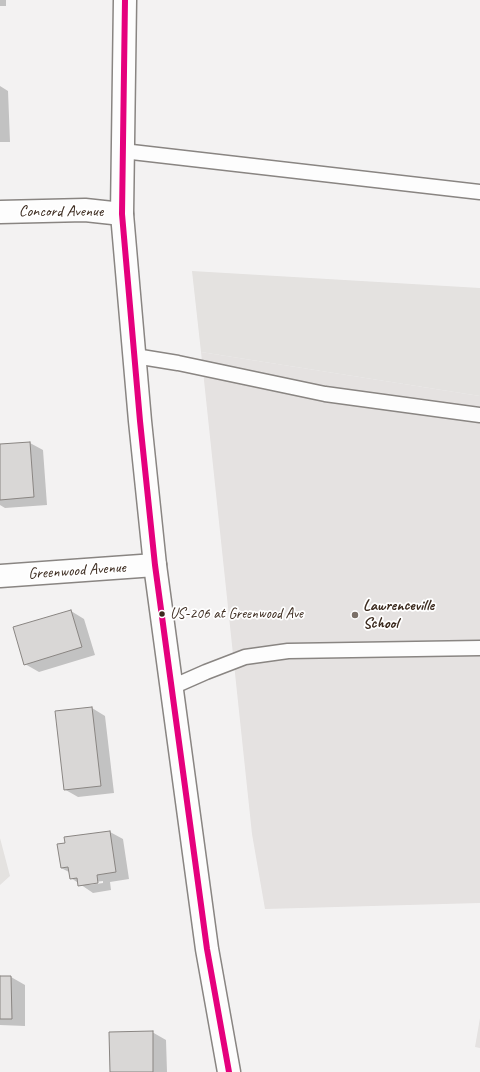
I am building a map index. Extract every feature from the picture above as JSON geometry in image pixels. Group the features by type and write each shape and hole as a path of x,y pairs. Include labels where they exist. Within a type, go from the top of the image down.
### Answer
{"main road":[{"path":"125,0 122,214 155,565 207,949 229,1072"},
{"name":"Concord Avenue","path":"0,212 85,210 122,214"},
{"name":"Greenwood Avenue","path":"0,576 155,565"}],"lane":[{"path":"123,151 480,192"},
{"path":"135,356 178,363 325,394 480,415"},
{"path":"172,687 245,657 288,651 480,648"}],"shaded area":[{"path":"192,271 480,288 480,396 201,352"},
{"name":"Lawrenceville School","path":"201,352 480,396 480,903 265,909 252,834"},
{"path":"0,838 10,876 0,885"},
{"path":"480,1018 480,1048 475,1047"}],"building":[{"path":"30,442 34,497 0,500 0,444"},
{"path":"71,610 82,647 24,665 13,627"},
{"path":"92,707 101,786 64,790 55,711"},
{"path":"110,831 116,872 97,875 98,883 78,886 77,878 70,879 68,867 61,868 57,844 65,843 64,837"},
{"path":"0,976 11,976 12,1019 0,1019"},
{"path":"153,1031 153,1072 110,1072 109,1032"}],"transit line":[{"path":"125,0 122,214 140,421 155,565 207,949 229,1072"}],"place":[{"name":"US-206 at Greenwood Ave","path":"162,614"},
{"name":"Lawrenceville School","path":"355,615"}]}
